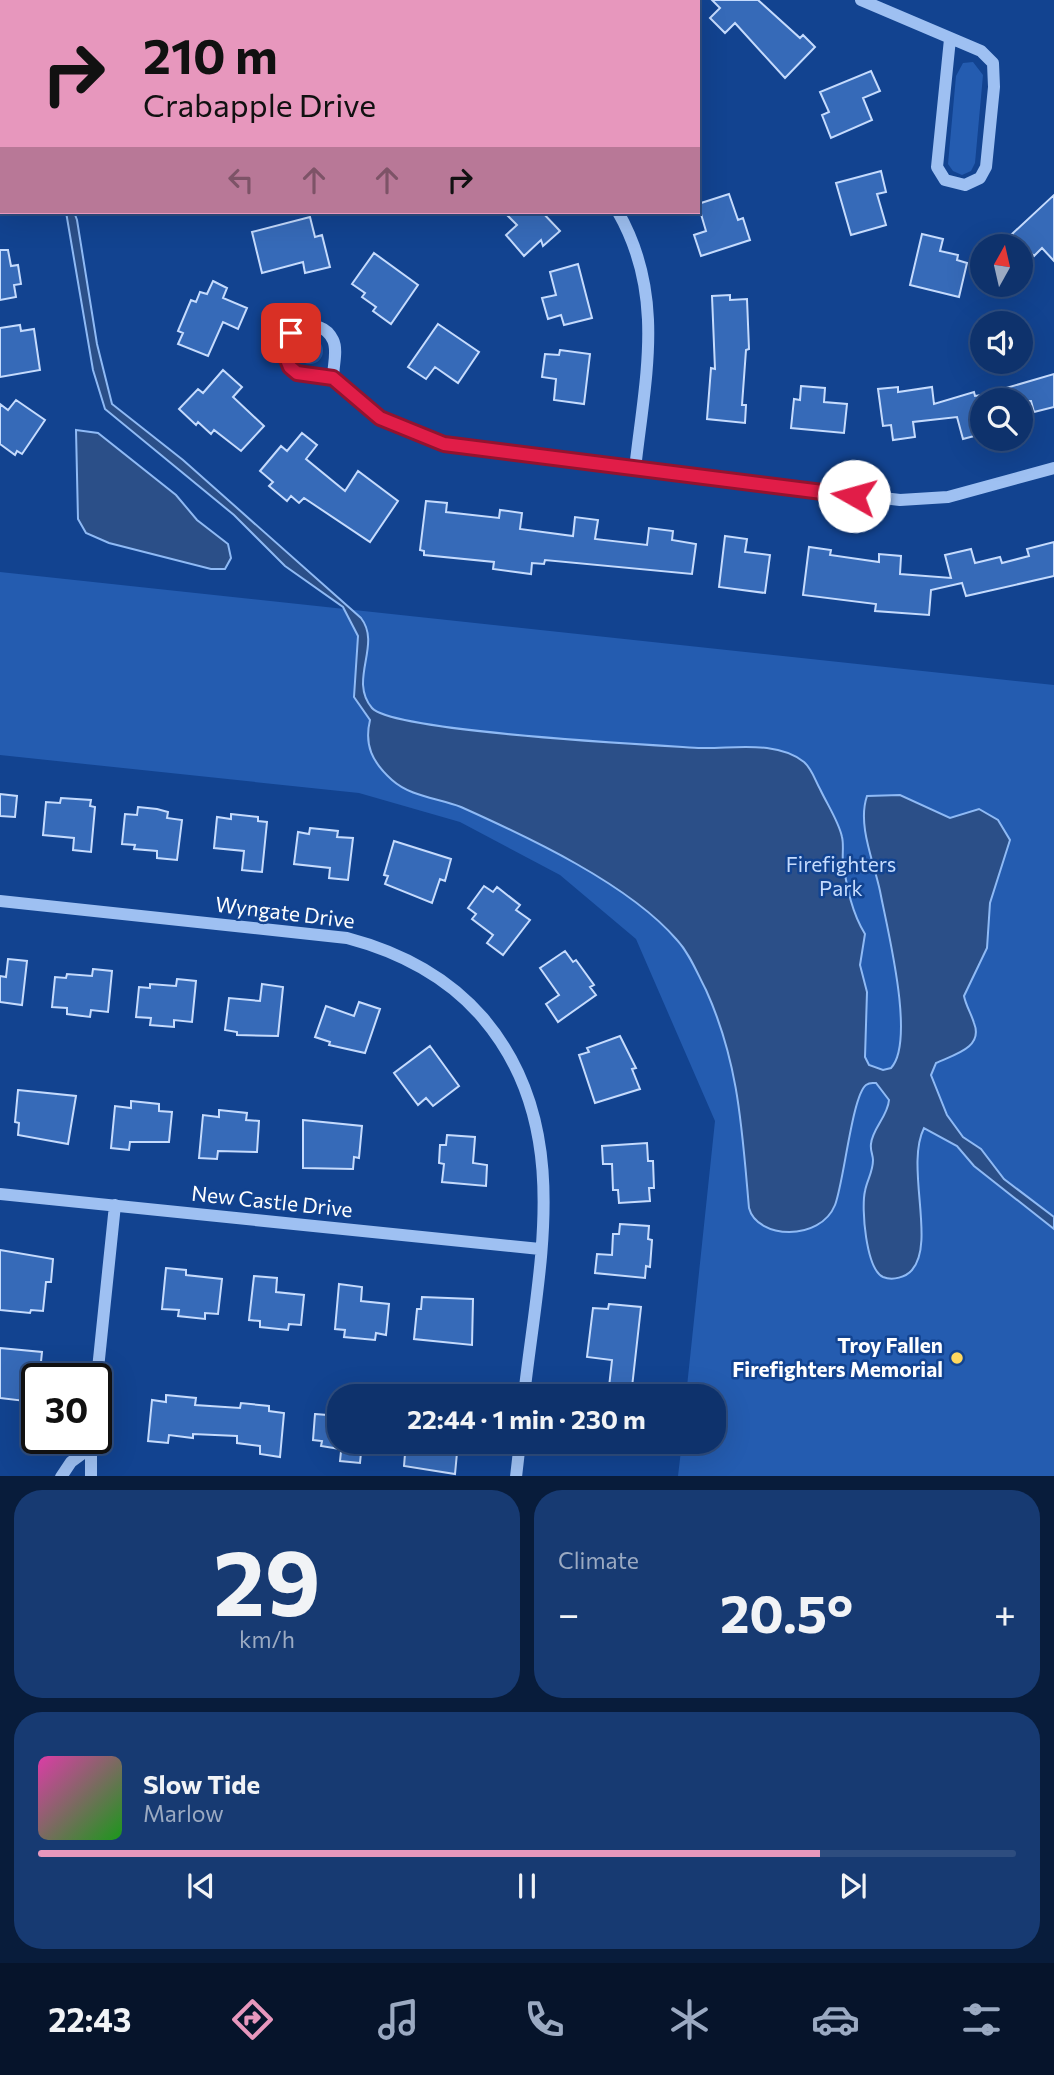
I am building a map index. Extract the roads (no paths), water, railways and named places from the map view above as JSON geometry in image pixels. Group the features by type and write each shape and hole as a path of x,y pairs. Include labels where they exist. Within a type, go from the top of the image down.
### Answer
{"street":[{"path":"861,0 950,38 988,56 994,72 986,167 980,178 965,185 945,180 937,167 950,38"},
{"path":"619,214 639,257 650,319 635,469"},
{"path":"333,378 335,352 333,340 327,332 308,327 291,333 285,349 290,367 305,376 333,378 380,418 429,440 498,453 900,500 948,497 1054,468"},
{"name":"Wyngate Drive","path":"0,901 337,937 393,953 439,978 475,1010 498,1036 523,1077 542,1145 545,1178 525,1384"},
{"name":"New Castle Drive","path":"0,1194 540,1249"},
{"path":"99,1363 115,1205"},
{"path":"61,1476 79,1454"},
{"path":"91,1454 91,1476"},
{"path":"516,1476 519,1454"}],"place":[{"name":"Troy Fallen Firefighters Memorial","path":"957,1358"}],"park label":[{"name":"Firefighters Park","path":"841,877"}]}
